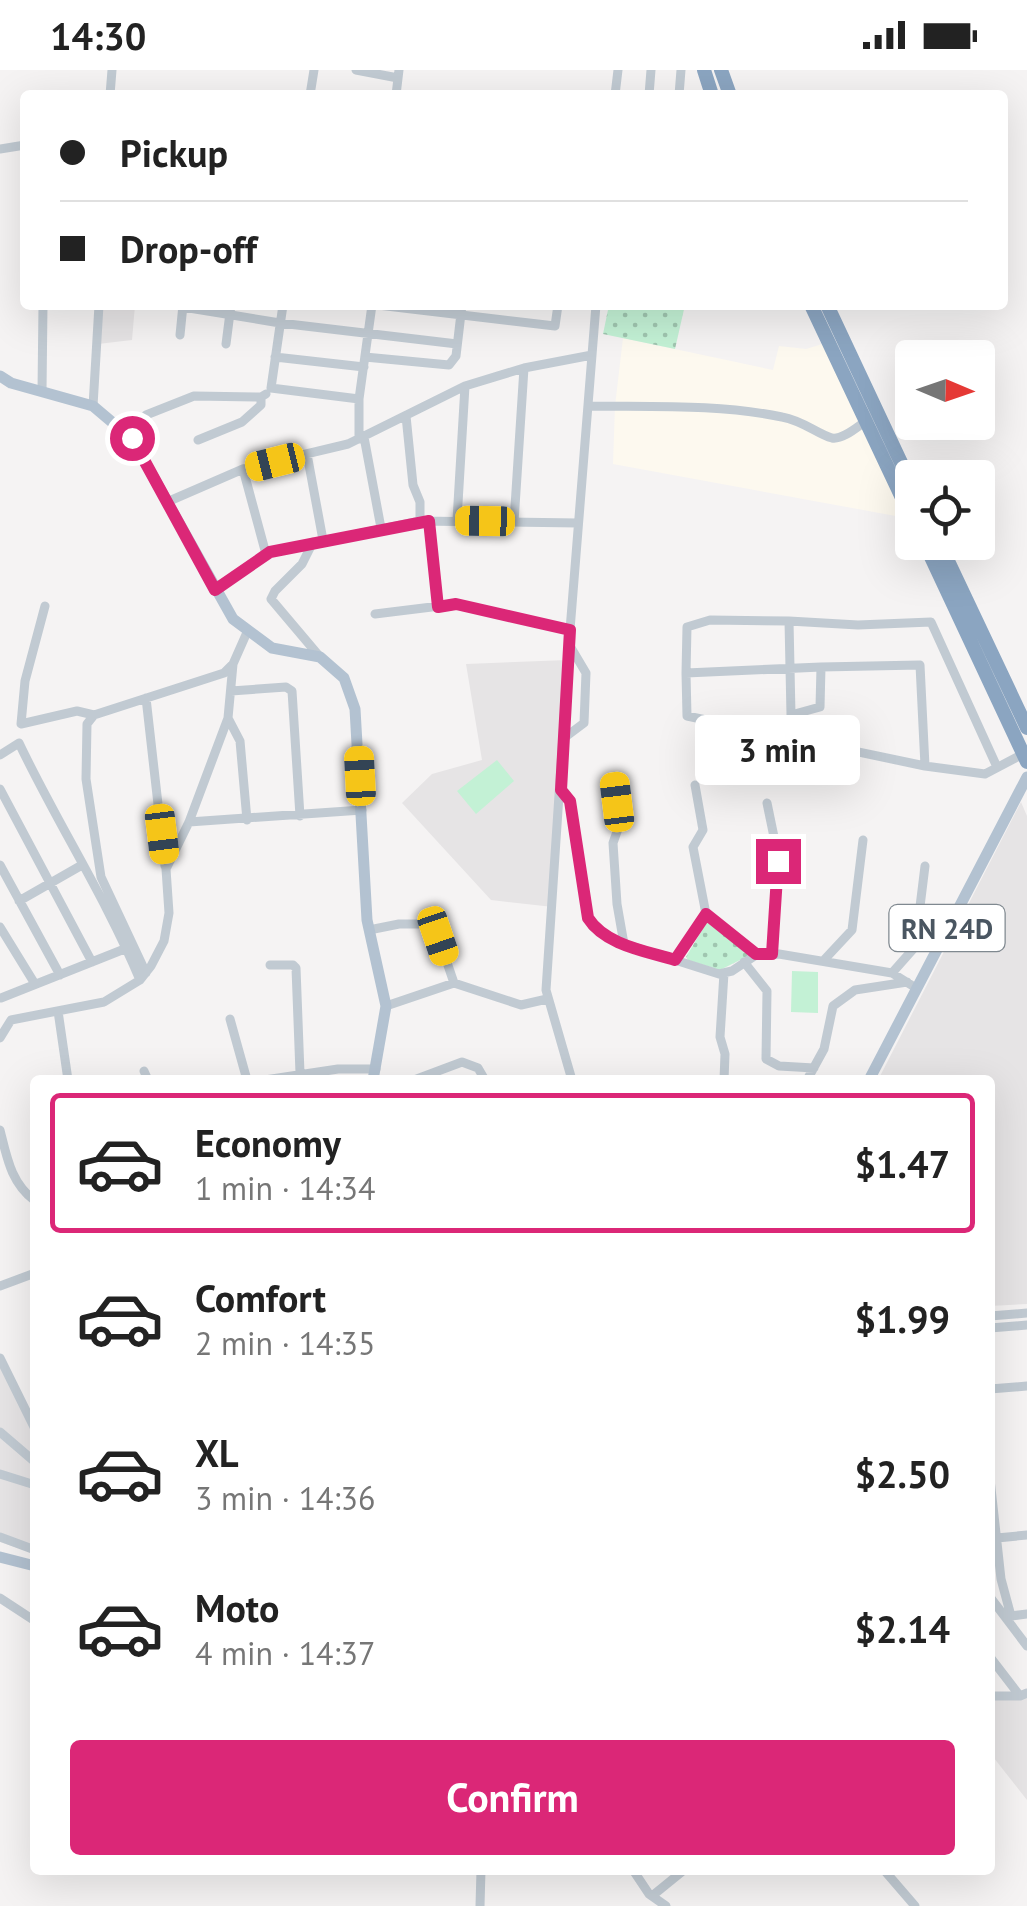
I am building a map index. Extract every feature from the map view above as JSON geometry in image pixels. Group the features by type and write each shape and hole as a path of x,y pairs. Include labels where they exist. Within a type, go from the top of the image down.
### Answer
{"highway":[{"path":"813,310 895,482"},
{"path":"830,310 900,460"},
{"path":"932,560 1025,758"},
{"path":"948,560 1027,728"}],"main road":[{"path":"0,376 11,384 93,406 132,438 233,619 272,648 320,658 344,678 355,710 370,930 386,1006 374,1075"},
{"name":"RN 24D","path":"871,1075 912,985 1027,776"},
{"path":"0,1556 30,1565"}],"street":[{"path":"356,70 399,74"},
{"path":"42,310 42,391"},
{"path":"93,406 99,310"},
{"path":"180,335 183,310"},
{"path":"226,344 230,310"},
{"path":"234,310 280,323 457,344"},
{"path":"146,415 194,396 261,397 271,388 282,310"},
{"path":"374,310 359,399 361,438 381,528"},
{"path":"275,357 449,365 456,356 461,310 555,326 557,310"},
{"path":"570,1075 547,1000 570,630 596,310"},
{"path":"167,502 243,470 361,438 465,386 524,368 592,355"},
{"path":"514,522 524,368"},
{"path":"457,520 465,386"},
{"path":"271,388 359,399"},
{"path":"198,440 242,422 261,405 261,397"},
{"path":"588,406 698,407 780,416 804,422 832,438 840,438 866,420"},
{"path":"406,416 412,485 420,502 438,607"},
{"path":"307,454 318,541 272,598 320,658"},
{"path":"243,470 266,554"},
{"path":"215,590 266,554 381,528 457,520 578,523"},
{"path":"375,614 456,604 570,630"},
{"path":"45,606 25,681 21,724 76,711 94,714 224,672 248,630"},
{"path":"997,767 931,622 710,620 688,628 687,716 925,766 985,774 1025,758"},
{"path":"785,736 791,715 789,622"},
{"path":"564,738 584,723 586,673 569,645"},
{"path":"166,868 189,822 228,718 232,664"},
{"path":"686,674 920,665 925,766"},
{"path":"791,715 820,707 820,668"},
{"path":"231,691 286,687 292,691 300,816"},
{"path":"0,1038 11,1020 104,1002 145,970 164,941 169,914 166,868 146,698"},
{"path":"94,714 87,724 86,779 101,877 145,970"},
{"path":"228,718 240,740 247,820"},
{"path":"0,754 19,743 54,816 127,948 145,970"},
{"path":"614,780 620,823 613,842 624,944"},
{"path":"695,785 703,830 693,847 706,914 756,954"},
{"path":"0,789 92,962"},
{"path":"561,790 570,801 588,918 602,933 706,972 724,973 756,954 772,954 892,973 912,985"},
{"path":"767,803 778,861 772,954"},
{"path":"189,822 362,810"},
{"path":"824,960 852,930 863,840"},
{"path":"0,865 60,976"},
{"path":"19,901 82,865"},
{"path":"892,973 915,947 925,866"},
{"path":"675,960 706,914"},
{"path":"370,930 427,924 438,936 454,983"},
{"path":"0,926 35,984"},
{"path":"11,1020 0,997 127,948"},
{"path":"744,962 767,991 766,1059 779,1066 814,1068"},
{"path":"270,965 293,964 296,968 300,1073"},
{"path":"724,973 720,1037 725,1054 724,1075"},
{"path":"386,1006 454,983 521,1005 547,1000"},
{"path":"810,1075 824,1049 833,1006 855,990 912,985"},
{"path":"58,1011 67,1075"},
{"path":"230,1019 247,1075"},
{"path":"427,1075 462,1062 478,1068 482,1075"},
{"path":"290,1075 374,1075"},
{"path":"0,1130 20,1189 30,1196"},
{"path":"0,1286 30,1275"},
{"path":"995,1316 1027,1313"},
{"path":"995,1328 1027,1325"},
{"path":"0,1358 30,1419"},
{"path":"995,1389 1027,1386"},
{"path":"0,1432 30,1458"},
{"path":"0,1474 30,1486"},
{"path":"995,1528 1009,1616"},
{"path":"996,1538 1027,1535"},
{"path":"0,1537 30,1548"},
{"path":"0,1598 30,1618"},
{"path":"995,1602 1009,1616 1027,1646"},
{"path":"1009,1616 1027,1614"},
{"path":"995,1663 1023,1694"},
{"path":"995,1696 1023,1694"},
{"path":"480,1906 481,1875"},
{"path":"637,1875 652,1896 666,1906"},
{"path":"652,1896 678,1875"},
{"path":"888,1875 915,1906"}],"shaded area":[{"path":"99,310 135,310 132,340 98,344"},
{"path":"623,338 773,370 779,346 806,349 829,342 895,483 895,516 613,464"},
{"path":"568,660 553,907 491,900 402,803 432,774 482,760 466,664"},
{"path":"1021,802 1027,816 1027,1304 995,1306 995,1075 881,1075"},
{"path":"0,1358 30,1419 30,1552 0,1542"},
{"path":"1027,1693 1027,1800 995,1759 995,1696"}],"green space":[{"path":"608,310 684,310 675,349 603,334"},
{"path":"497,760 514,781 476,814 457,791"},
{"path":"707,922 748,956 720,970 688,960 686,957"},
{"path":"792,971 818,972 818,1013 791,1012"}],"route":[{"path":"132,438 215,590 270,552 429,521 438,607 456,604 570,630 561,790 570,801 588,918 612,940 675,960 706,914 756,954 772,954 778,861"}]}
